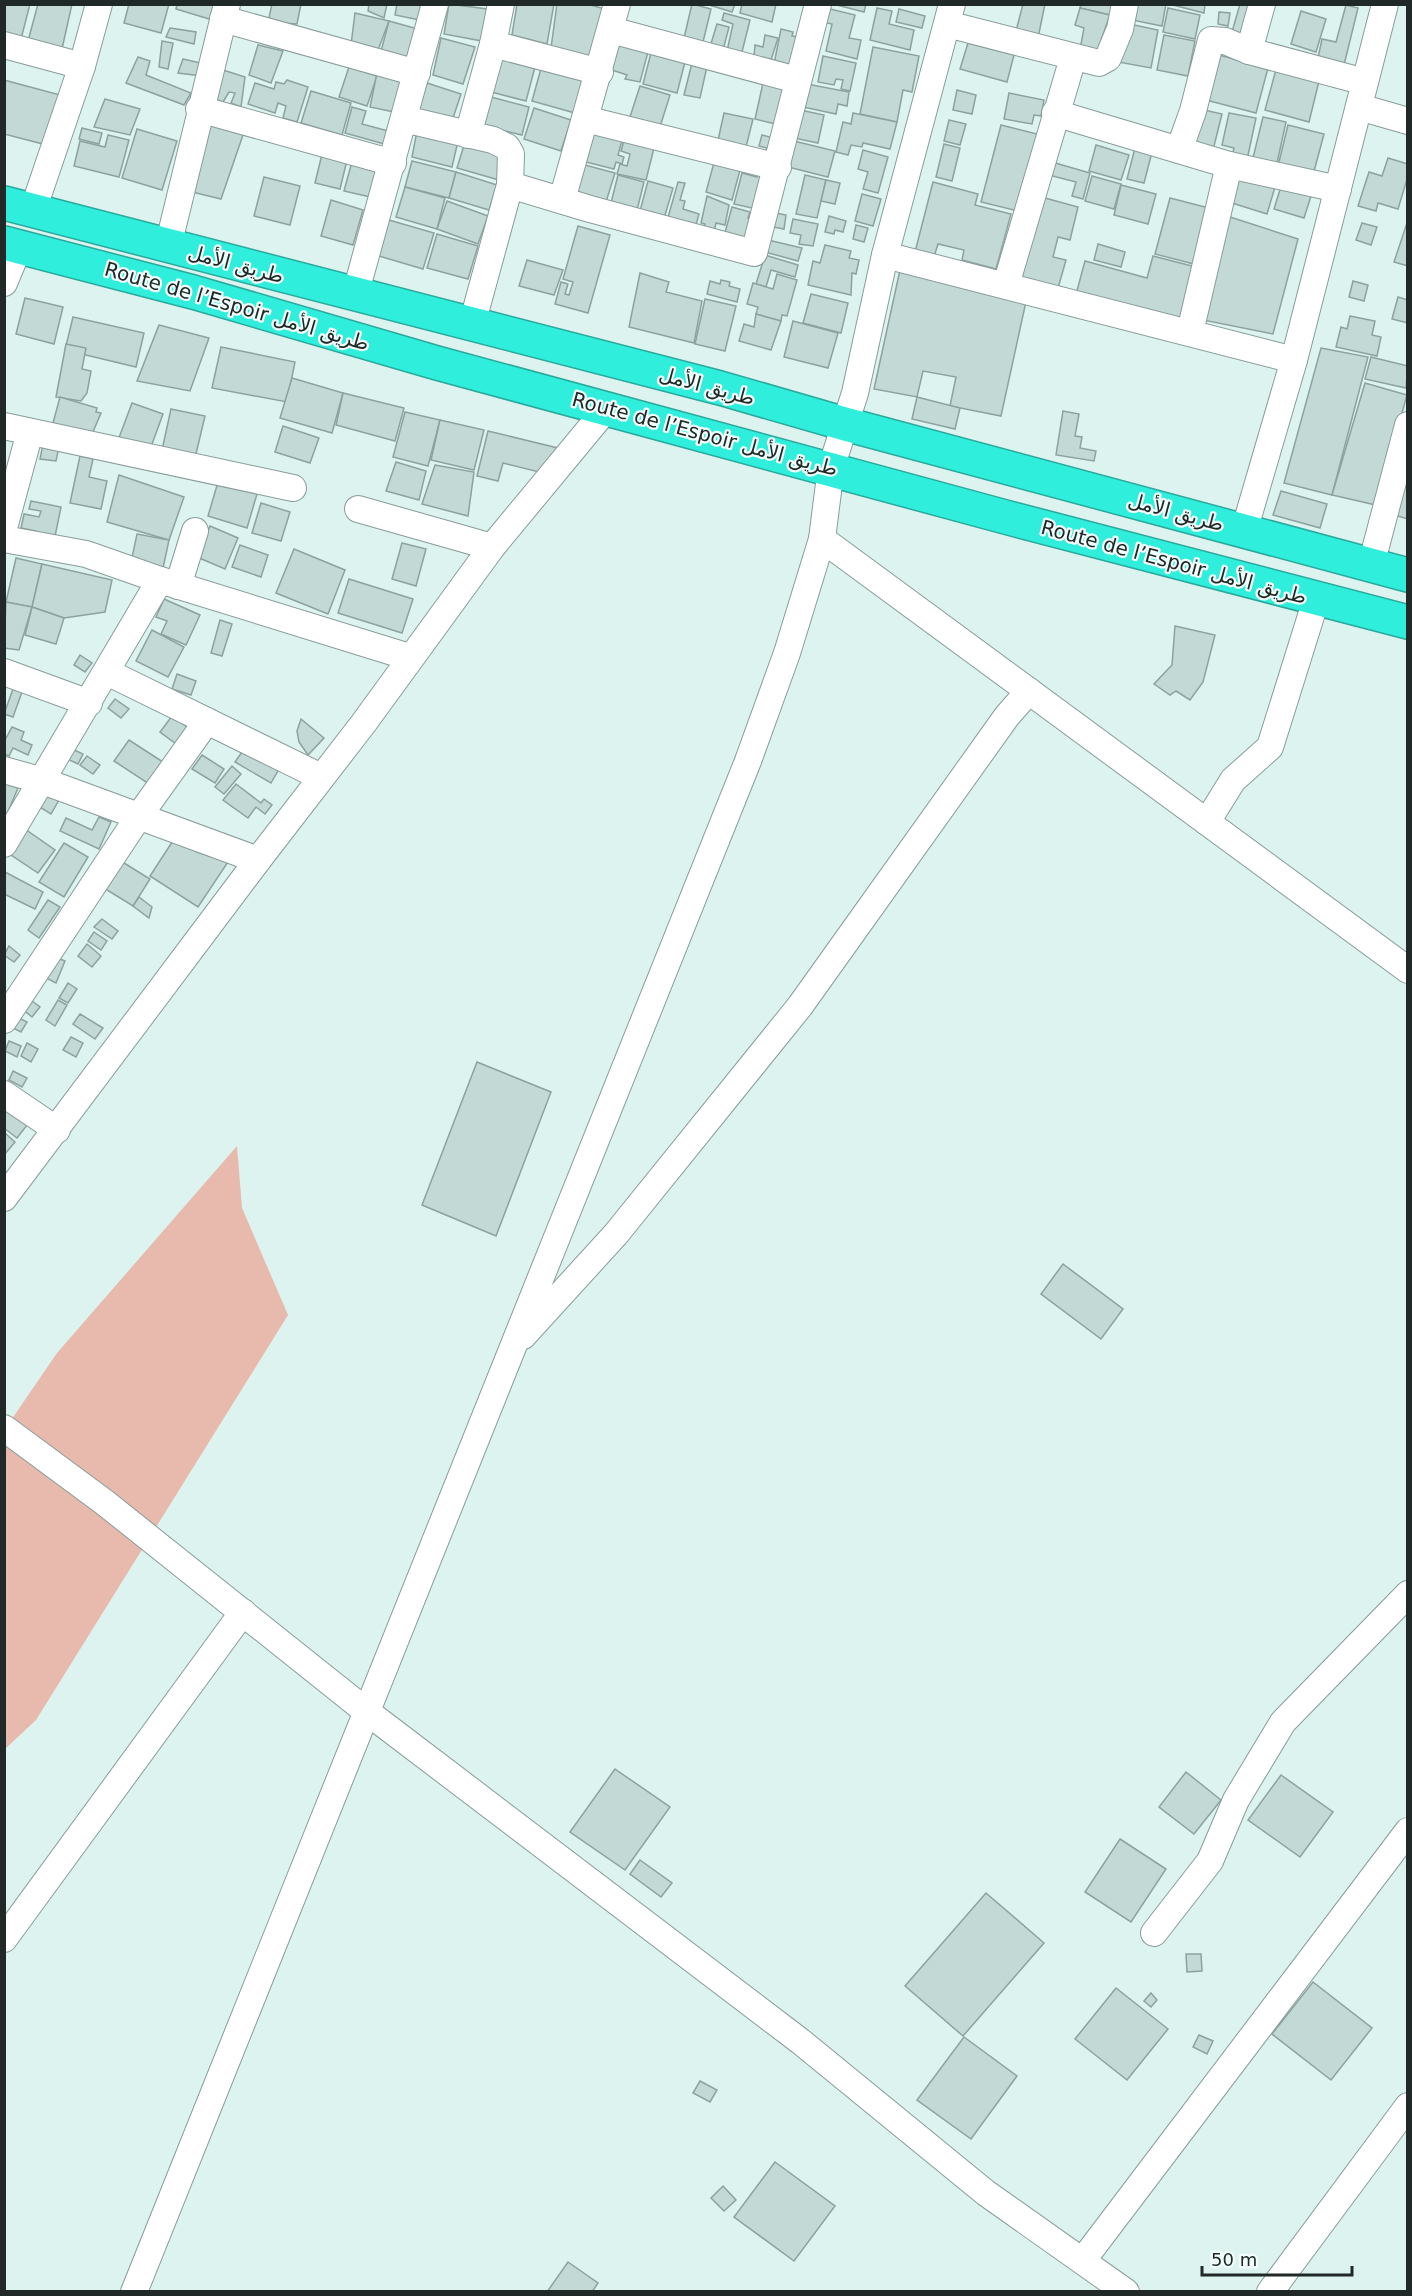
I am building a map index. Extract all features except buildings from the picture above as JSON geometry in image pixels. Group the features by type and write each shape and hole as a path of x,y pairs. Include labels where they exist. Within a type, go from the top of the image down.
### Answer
{"highway":[{"name":"طريق الأمل","path":"19,206 720,388 845,424 1407,575"},
{"name":"Route de l’Espoir طريق الأمل","path":"12,245 193,292 437,363 1316,600 1407,621"}],"street":[{"path":"19,206 82,66 99,4"},
{"path":"355,295 435,4"},
{"path":"468,135 493,44 501,4"},
{"path":"562,200 600,72 617,4"},
{"path":"510,185 754,253 778,167 797,80 818,4"},
{"path":"134,2292 748,761 787,652 822,539 831,468 845,424 885,255 949,14 1093,63 1108,58 1120,29 1125,4"},
{"path":"1249,51 1262,4"},
{"path":"1244,531 1294,360 1385,4"},
{"path":"168,246 199,109 225,12 417,73"},
{"path":"611,30 797,80"},
{"path":"1179,150 1193,111 1212,40 1225,41 1249,51 1365,82"},
{"path":"493,44 600,72"},
{"path":"4,45 82,66"},
{"path":"1006,285 1073,58"},
{"path":"1359,107 1407,121"},
{"path":"199,109 393,163"},
{"path":"1055,113 1229,165 1338,189"},
{"path":"404,119 493,140 507,147 513,163 510,185 472,324"},
{"path":"585,119 778,167"},
{"path":"1190,332 1229,165"},
{"path":"4,283 12,245"},
{"path":"885,255 1294,360"},
{"path":"4,1198 363,724 492,547 607,408"},
{"path":"4,426 293,488"},
{"path":"1371,565 1407,427"},
{"path":"4,528 30,432"},
{"path":"358,509 492,547"},
{"path":"4,844 106,672 169,583 195,531"},
{"path":"4,539 86,554 169,583 410,657"},
{"path":"822,539 1407,970"},
{"path":"1207,822 1233,780 1270,747 1316,600"},
{"path":"4,672 89,703"},
{"path":"106,672 321,777"},
{"path":"513,1347 616,1234 800,1006 1007,716 1029,691"},
{"path":"4,1020 139,816 207,721"},
{"path":"4,770 43,781 258,860"},
{"path":"4,1094 57,1130"},
{"path":"4,1428 104,1502 366,1712 800,2041 986,2193 1126,2292"},
{"path":"1154,1933 1210,1861 1236,1800 1283,1722 1407,1594"},
{"path":"4,1939 243,1612"},
{"path":"1083,2260 1407,1831"},
{"path":"1270,2292 1407,2106"}],"shaded area":[{"path":"237,1146 242,1208 288,1315 36,1720 5,1749 5,1429 57,1353"}]}
